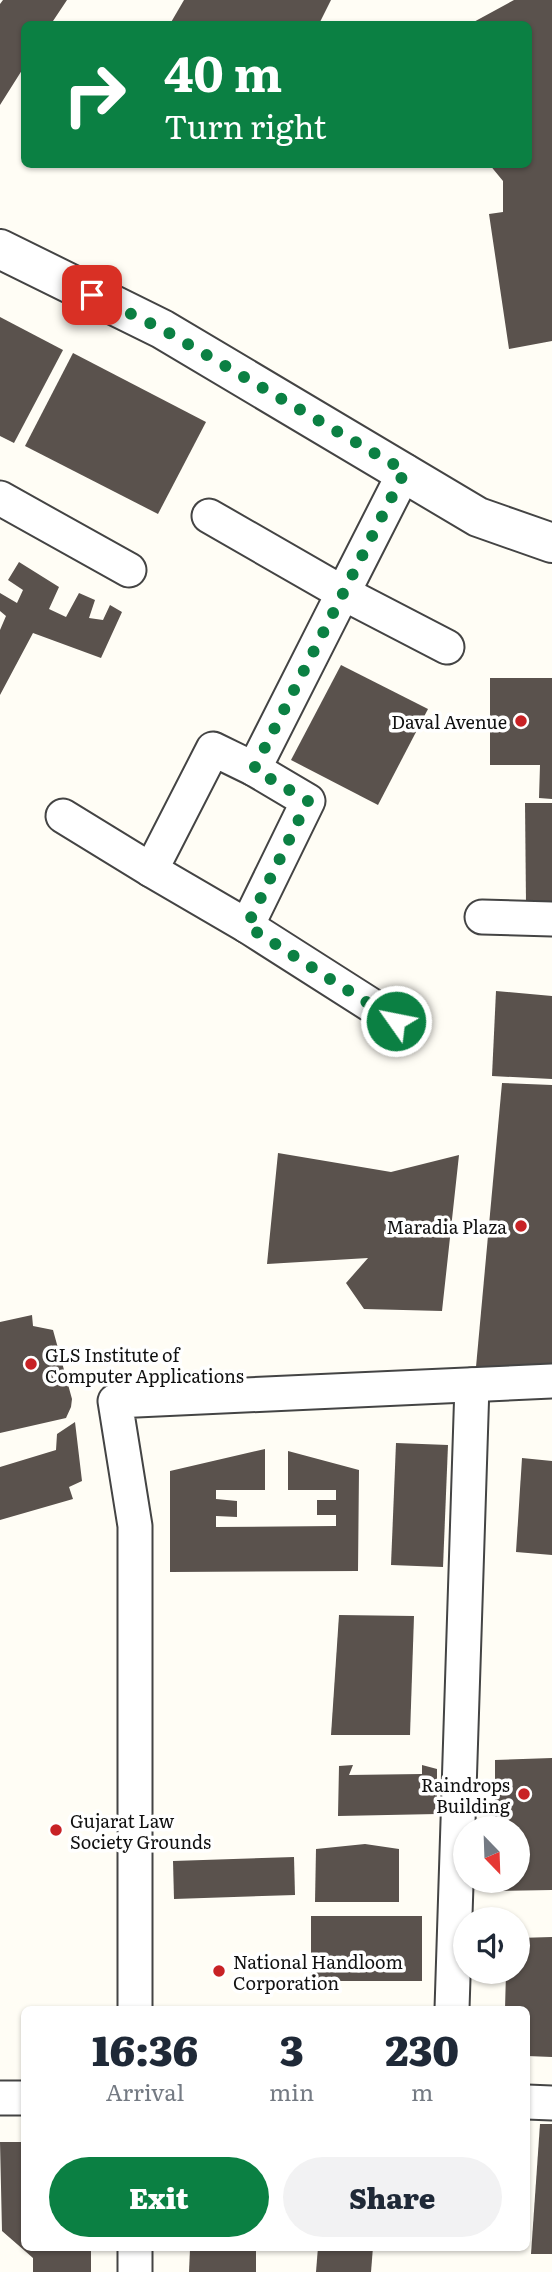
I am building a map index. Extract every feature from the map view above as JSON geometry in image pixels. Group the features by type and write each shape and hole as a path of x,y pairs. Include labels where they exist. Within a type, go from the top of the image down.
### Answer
{"street":[{"path":"0,249 162,329 405,471 478,517 552,543"},
{"path":"254,769 405,471"},
{"path":"0,498 129,570"},
{"path":"209,516 343,593 447,647"},
{"path":"150,870 213,749 254,769 308,801 247,926"},
{"path":"63,816 247,926 396,1021"},
{"path":"482,917 552,919"},
{"path":"135,2006 135,1526 115,1401 552,1381"},
{"path":"452,2006 472,1385"},
{"path":"0,2098 21,2098"},
{"path":"530,2102 552,2103"},
{"path":"135,2251 135,2272"}],"building":[{"path":"3,0 67,0 53,21 21,21 21,72 0,105 0,4"},
{"path":"184,0 331,0 320,21 172,21"},
{"path":"514,0 552,0 552,341 509,349 489,214 503,212 503,181 492,168 532,168 532,21 476,21"},
{"path":"0,317 63,350 14,443 0,436"},
{"path":"73,353 206,422 158,514 25,446"},
{"path":"19,562 59,587 49,609 66,617 79,593 95,600 89,618 103,620 110,605 122,612 101,658 33,633 0,695 0,630 6,616 0,611 0,593 17,603 23,590 8,580"},
{"path":"341,665 428,709 378,805 291,760"},
{"name":"Daval Avenue","path":"490,678 552,678 552,799 539,798 540,765 490,765"},
{"path":"525,803 552,803 552,902 526,903"},
{"path":"496,991 552,996 552,1079 492,1076"},
{"name":"Maradia Plaza","path":"502,1083 552,1085 552,1366 476,1367"},
{"path":"278,1153 391,1172 459,1155 442,1311 364,1309 346,1283 368,1258 267,1264"},
{"name":"GLS Institute of Computer Applications","path":"32,1315 33,1326 53,1330 72,1399 71,1407 66,1418 0,1433 0,1322"},
{"path":"75,1422 82,1481 69,1487 73,1499 0,1520 0,1467 56,1450 57,1434"},
{"path":"396,1443 448,1445 443,1567 391,1565"},
{"path":"265,1449 265,1490 216,1490 216,1499 237,1501 237,1517 216,1516 216,1527 336,1526 336,1515 317,1515 317,1500 336,1500 336,1490 288,1490 288,1451 359,1470 358,1571 170,1572 170,1471"},
{"path":"522,1458 552,1461 552,1555 516,1552"},
{"path":"339,1615 414,1616 410,1735 331,1735"},
{"name":"Raindrops Building","path":"552,1758 552,1890 530,1890 530,1816 495,1816 495,1760"},
{"path":"353,1765 349,1775 422,1774 422,1765 437,1769 437,1814 338,1816 339,1766"},
{"path":"365,1844 399,1849 399,1902 315,1902 316,1849"},
{"path":"294,1857 295,1895 174,1899 173,1861"},
{"path":"311,1916 422,1916 422,1981 311,1981"},
{"path":"552,1937 552,2057 530,2056 530,2006 505,2006 506,1984 530,1984 530,1938"},
{"path":"540,2124 552,2124 552,2254 531,2254"},
{"path":"0,2142 21,2142 21,2248 2,2231"},
{"path":"25,2251 91,2251 91,2272 33,2272 33,2258"},
{"path":"190,2251 256,2251 256,2272 189,2272"},
{"path":"318,2251 373,2251 371,2272 316,2272"}],"place":[{"name":"Daval Avenue","path":"521,721"},
{"name":"Maradia Plaza","path":"521,1226"},
{"name":"GLS Institute of Computer Applications","path":"31,1364"},
{"name":"Raindrops Building","path":"524,1794"},
{"name":"Gujarat Law Society Grounds","path":"56,1830"},
{"name":"National Handloom Corporation","path":"219,1971"}],"route":[{"path":"92,295 162,329 405,471 254,769 308,801 247,926 396,1021"}]}
